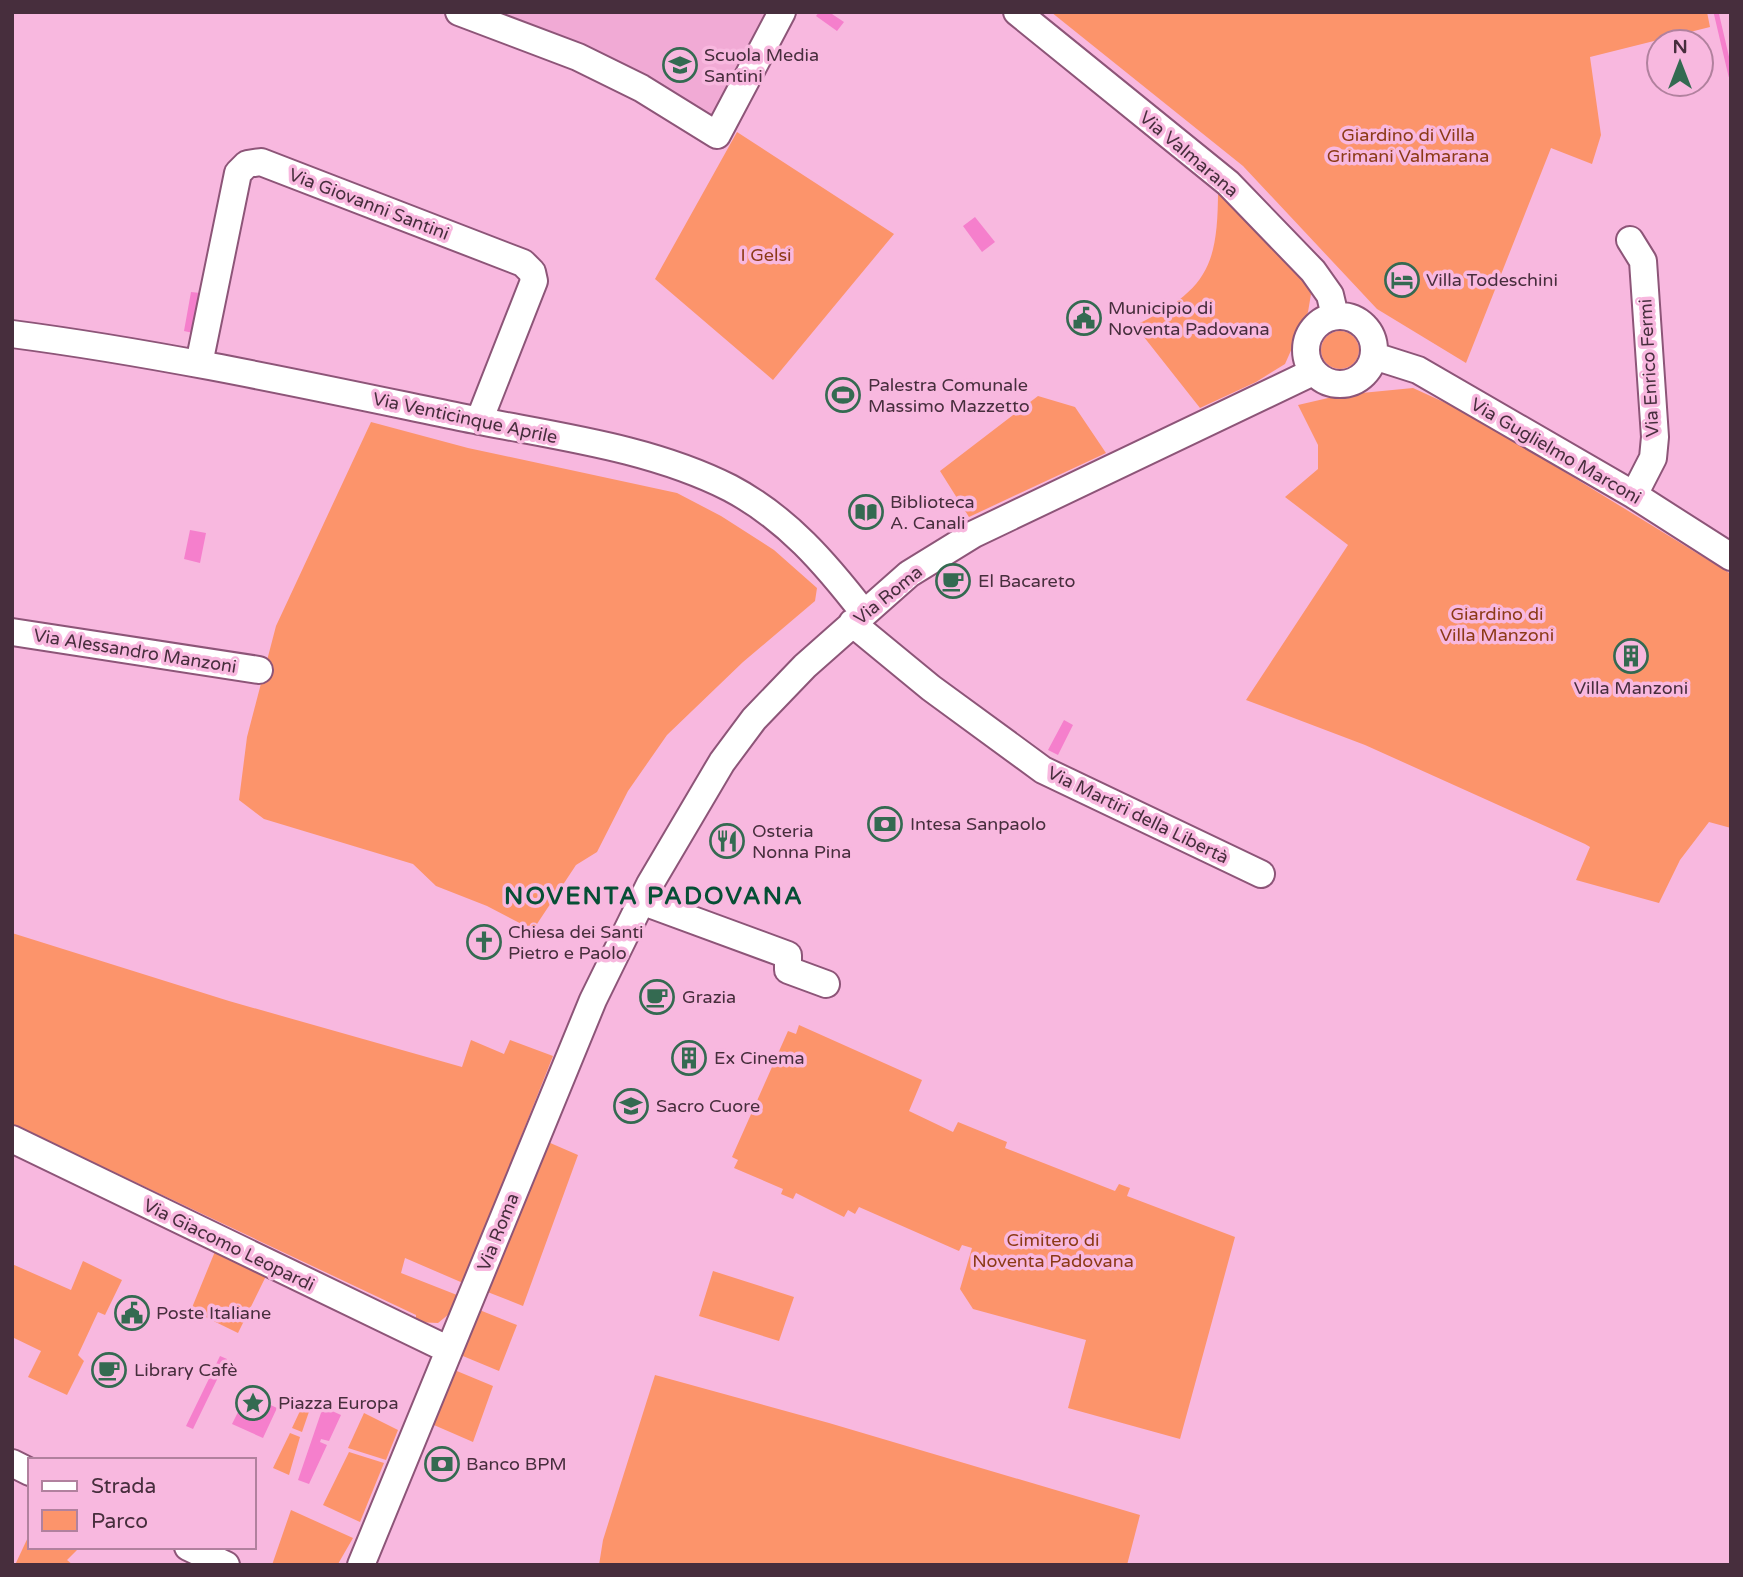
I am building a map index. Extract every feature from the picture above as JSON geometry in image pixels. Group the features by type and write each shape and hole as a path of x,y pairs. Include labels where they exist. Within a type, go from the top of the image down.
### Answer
{"street":[{"path":"459,12 578,57 640,88 717,135 782,12"},
{"name":"Via Valmarana","path":"1017,12 1228,183 1313,271 1330,295 1335,316"},
{"name":"Via Giovanni Santini","path":"199,363 239,173 247,164 261,162 523,263 532,271 534,281 479,421"},
{"name":"Via Enrico Fermi","path":"1630,240 1643,261 1654,437 1653,458 1634,495"},
{"path":"1335,316 1348,317 1369,331 1374,356 1371,367 1354,382 1332,384 1313,372 1308,363 1307,343 1317,325 1335,316"},
{"name":"Via Venticinque Aprile","path":"12,334 199,363 668,462 730,489 774,516 823,559 858,618"},
{"name":"Via Guglielmo Marconi","path":"1374,356 1418,370 1634,495 1731,558"},
{"name":"Via Roma","path":"360,1565 593,1000 641,901 722,762 754,719 805,666 909,574 974,534 1313,372"},
{"name":"Via Martiri della Libertà","path":"858,618 931,688 1043,770 1261,874"},
{"name":"Via Alessandro Manzoni","path":"12,632 258,670"},
{"path":"641,901 788,955 788,970 825,984"},
{"name":"Via Giacomo Leopardi","path":"12,1139 447,1349"},
{"path":"12,1463 28,1471"},
{"path":"192,1549 226,1565"}],"shaded area":[{"name":"Scuola Media Santini","path":"503,12 767,12 712,117 598,53"},
{"path":"819,12 829,12 844,22 837,31 816,16"},
{"path":"975,217 995,242 982,252 963,226"},
{"path":"191,292 200,293 193,333 184,331"},
{"path":"190,530 206,533 200,563 184,559"},
{"path":"1064,720 1073,725 1058,755 1048,750"},
{"path":"220,1356 227,1359 193,1429 186,1426"},
{"path":"247,1394 277,1408 263,1438 232,1424"},
{"path":"323,1407 341,1415 329,1441 321,1439 320,1442 327,1445 309,1484 298,1480"}],"green space":[{"name":"Giardino di Villa Grimani Valmarana","path":"1051,12 1707,12 1710,27 1645,28 1645,43 1590,57 1601,135 1592,164 1551,148 1466,363 1377,309 1243,166"},
{"name":"I Gelsi","path":"737,132 894,234 773,380 655,279"},
{"path":"1218,190 1296,267 1311,294 1308,312 1285,364 1256,382 1200,408 1140,332 1138,324 1180,299 1194,287 1204,273 1215,238"},
{"path":"1340,331 1353,337 1359,350 1353,363 1340,369 1327,363 1321,350 1327,337"},
{"name":"Giardino di Villa Manzoni","path":"1413,388 1472,415 1731,574 1731,828 1709,822 1680,860 1659,903 1576,880 1590,847 1585,844 1365,745 1246,700 1348,545 1285,497 1318,469 1318,445 1298,405 1341,395"},
{"path":"1038,396 1075,407 1106,453 969,517 940,471"},
{"path":"371,422 468,448 677,493 721,516 774,550 817,588 815,601 743,662 667,735 628,791 597,852 576,865 533,930 487,906 436,886 413,864 264,819 239,800 247,737 276,626"},
{"path":"12,933 229,1001 462,1067 471,1040 504,1054 510,1040 553,1056 463,1283 405,1258 401,1273 457,1295 449,1314 438,1323 416,1322 416,1315 12,1124"},
{"name":"Cimitero di Noventa Padovana","path":"799,1025 922,1080 909,1111 953,1132 958,1122 1007,1142 1005,1148 1115,1191 1119,1184 1130,1188 1127,1196 1235,1237 1180,1439 1068,1408 1086,1340 973,1309 960,1289 972,1248 962,1245 959,1251 859,1207 855,1214 848,1210 844,1217 796,1193 793,1199 781,1194 783,1189 734,1168 738,1160 732,1157 788,1031 796,1034"},
{"path":"548,1142 578,1155 523,1306 485,1291"},
{"path":"216,1249 267,1274 238,1333 191,1310"},
{"path":"83,1261 122,1280 105,1315 98,1312 78,1355 84,1361 67,1395 28,1377 41,1351 12,1337 12,1264 71,1290"},
{"path":"713,1271 794,1297 779,1341 699,1316"},
{"path":"477,1309 517,1325 499,1371 458,1354"},
{"path":"452,1369 493,1386 473,1442 427,1422"},
{"path":"655,1375 829,1423 1140,1515 1127,1565 599,1565 603,1540"},
{"path":"306,1398 313,1400 302,1432 292,1428"},
{"path":"364,1413 398,1430 386,1460 348,1448"},
{"path":"290,1433 300,1437 289,1475 273,1468"},
{"path":"349,1452 384,1463 360,1522 323,1505"},
{"path":"291,1510 353,1538 338,1564 272,1565"},
{"path":"28,1537 28,1549 77,1550 67,1560 73,1565 15,1565"}],"waterway":[{"path":"1716,12 1731,76"}],"place":[{"name":"Scuola Media Santini","path":"680,65"},
{"name":"Villa Todeschini","path":"1402,280"},
{"name":"Municipio di Noventa Padovana","path":"1084,318"},
{"name":"Palestra Comunale Massimo Mazzetto","path":"843,395"},
{"name":"Biblioteca A. Canali","path":"866,512"},
{"name":"El Bacareto","path":"953,581"},
{"name":"Villa Manzoni","path":"1631,656"},
{"name":"Intesa Sanpaolo","path":"885,824"},
{"name":"Osteria Nonna Pina","path":"727,841"},
{"name":"Chiesa dei Santi Pietro e Paolo","path":"484,942"},
{"name":"Grazia","path":"657,997"},
{"name":"Ex Cinema","path":"689,1058"},
{"name":"Sacro Cuore","path":"631,1106"},
{"name":"Poste Italiane","path":"132,1313"},
{"name":"Library Cafè","path":"109,1370"},
{"name":"Piazza Europa","path":"253,1403"},
{"name":"Banco BPM","path":"442,1464"}],"district":[{"name":"NOVENTA PADOVANA","path":"654,896"}]}
